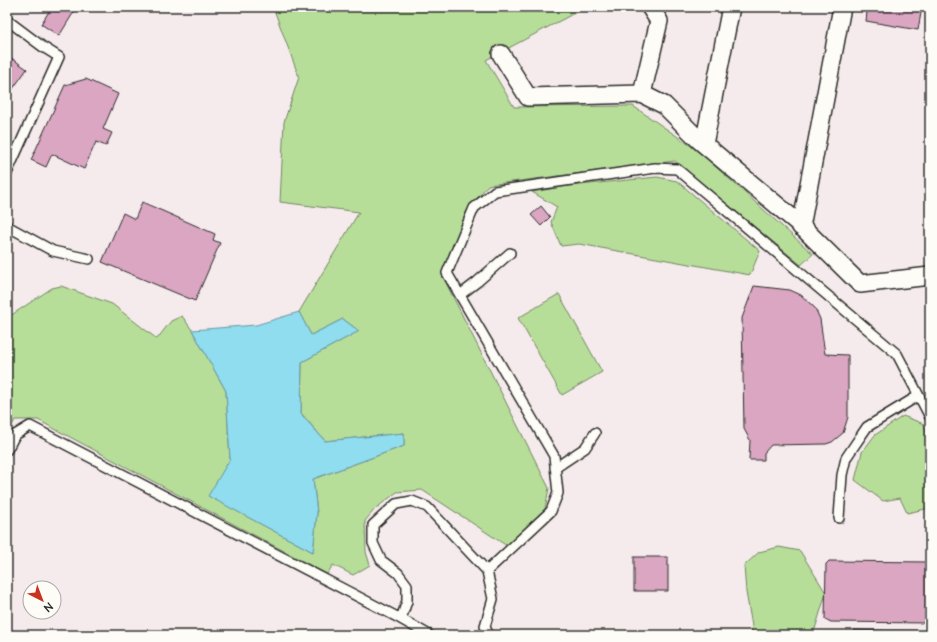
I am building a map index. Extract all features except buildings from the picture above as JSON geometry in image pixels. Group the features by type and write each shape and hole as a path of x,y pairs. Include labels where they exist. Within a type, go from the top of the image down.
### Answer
{"street":[{"path":"642,94 659,21 650,7"},
{"path":"704,144 731,7"},
{"path":"801,227 842,7"},
{"path":"501,54 528,97 642,94 664,105 704,144 801,227 860,284 930,276"}],"lane":[{"path":"7,20 42,47 59,57 7,173"},
{"path":"487,570 551,511 558,493 554,456 447,273 474,208 494,191 655,168 677,169 897,354 930,417"},
{"path":"7,226 53,251 89,259"},
{"path":"460,295 510,253"},
{"path":"839,518 842,475 846,458 867,427 918,396"},
{"path":"7,450 15,434 30,426 402,619 429,635"},
{"path":"555,468 585,448 595,433"},
{"path":"402,619 407,601 407,585 398,573 381,560 372,544 373,525 396,504 412,501 427,507 487,570 494,599 484,626 488,635"}],"green space":[{"path":"273,7 586,7 486,60 514,107 633,106 697,150 813,254 801,265 675,161 488,185 466,212 442,275 549,488 545,509 507,546 422,490 397,492 375,509 365,521 366,552 370,565 353,575 333,565 327,574 38,420 15,420 7,435 7,318 52,288 61,286 112,304 157,339 171,321 182,316 192,330 226,391 230,460 209,496 313,552 317,513 313,479 404,446 404,433 325,441 301,413 302,362 359,331 343,319 311,335 299,312 359,212 280,202 284,122 299,77"},
{"path":"657,177 677,181 760,251 750,275 579,244 561,246 551,222 557,207 532,192 561,187"},
{"path":"559,294 602,372 562,395 518,318"},
{"path":"903,416 924,424 928,440 930,442 930,508 907,513 900,498 883,501 855,480 862,452 875,435"},
{"path":"779,547 800,551 826,593 815,629 803,635 751,635 752,626 746,592 744,566 759,552"}],"water":[{"path":"299,312 311,335 343,319 359,331 302,362 301,414 325,441 404,433 404,446 313,479 317,513 313,552 208,496 230,459 226,391 192,330 256,325"}]}
